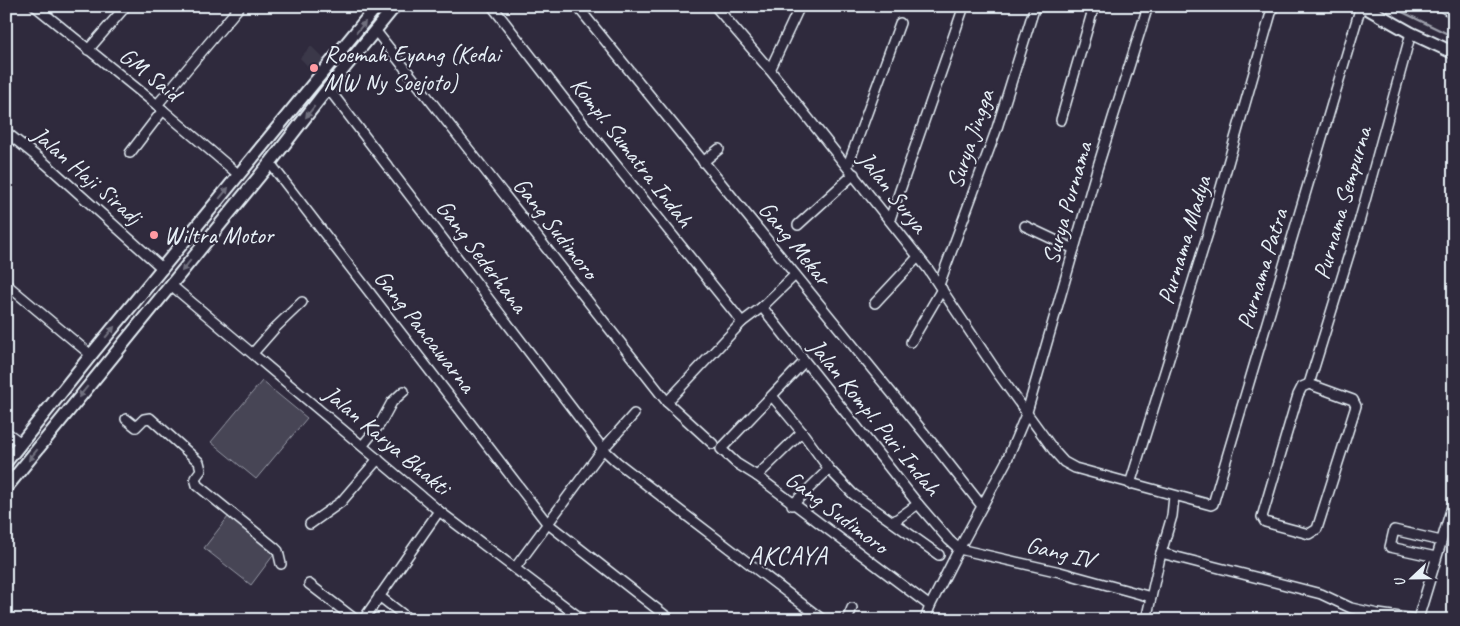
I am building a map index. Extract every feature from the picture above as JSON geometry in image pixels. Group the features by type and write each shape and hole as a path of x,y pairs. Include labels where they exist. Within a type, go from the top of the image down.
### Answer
{"street":[{"name":"GM Said","path":"34,6 160,107 239,175"},
{"path":"88,50 126,6"},
{"path":"130,153 160,107 240,6"},
{"path":"6,462 46,410 378,6"},
{"path":"6,488 218,228 395,6"},
{"name":"Kompl. Sumatra Indah","path":"492,6 596,140 742,322"},
{"name":"Gang Mekar","path":"577,6 982,506"},
{"name":"Jalan Surya","path":"715,6 770,70 890,219 941,287 997,372 1064,462 1075,468 1174,496"},
{"path":"770,70 800,6"},
{"path":"890,219 964,6"},
{"name":"Surya Jingga","path":"911,342 941,287 997,128 1035,6"},
{"path":"1061,120 1094,6"},
{"name":"Surya Purnama","path":"925,620 930,606 959,549 1006,462 1027,412 1074,249 1148,6"},
{"name":"Purnama Madya","path":"1130,484 1208,233 1273,6"},
{"path":"1362,6 1411,33 1454,53"},
{"name":"Purnama Patra","path":"1174,496 1211,506 1213,504 1362,6"},
{"path":"1442,6 1454,14"},
{"path":"848,165 900,23"},
{"name":"Gang Sudimoro","path":"375,30 667,402 736,463 757,476 930,606"},
{"name":"Purnama Sempurna","path":"1309,384 1353,400 1356,406 1318,529 1309,534 1264,522 1262,517 1298,394 1302,387 1309,384 1360,219 1411,33"},
{"name":"Gang Sederhana","path":"328,88 603,449 682,513 823,620"},
{"name":"Jalan Haji Siradj","path":"6,132 46,164 163,269"},
{"path":"703,162 719,149"},
{"name":"Gang Pancawarna","path":"270,163 548,523 672,620"},
{"path":"798,225 854,174"},
{"path":"203,219 218,228"},
{"path":"1025,226 1074,249"},
{"path":"875,303 918,258"},
{"path":"667,402 742,322 762,307 795,275"},
{"path":"6,284 91,355"},
{"name":"Jalan Karya Bhakti","path":"171,285 439,511 583,620"},
{"path":"253,353 302,302"},
{"name":"Jalan Kompl. Puri Indah","path":"762,307 918,504 959,549"},
{"path":"717,446 772,396 804,362"},
{"path":"363,445 380,424 392,402 404,391"},
{"path":"772,396 802,432 829,470 857,498 939,556"},
{"path":"46,410 60,422"},
{"path":"515,568 603,449 634,414"},
{"path":"126,419 136,427 144,419 150,418 199,462 202,470 195,478 197,485 275,548 278,551 281,564"},
{"path":"6,432 21,443"},
{"path":"757,476 802,432"},
{"path":"310,524 341,502 378,459"},
{"path":"792,504 829,470"},
{"path":"1146,620 1161,553 1172,516 1174,496"},
{"path":"1161,553 1322,594 1351,608 1378,614 1420,619 1436,557 1454,500"},
{"path":"893,522 918,504"},
{"path":"363,620 439,511"},
{"path":"1436,557 1390,547 1394,530 1442,541"},
{"name":"Gang IV","path":"959,549 1060,572 1151,597"},
{"path":"309,584 356,620"},
{"path":"379,596 410,620"},
{"path":"847,620 852,608"}],"shaded area":[{"path":"311,46 330,65 318,77 300,58"},
{"path":"262,381 307,418 256,479 211,442"},
{"path":"228,517 275,553 251,585 204,548"}],"waterway":[{"path":"1390,6 1454,37"}],"place":[{"name":"Roemah Eyang (Kedai MW Ny Soejoto)","path":"314,68"},
{"name":"Wiltra Motor","path":"154,235"}],"district":[{"name":"AKCAYA","path":"788,555"}]}
